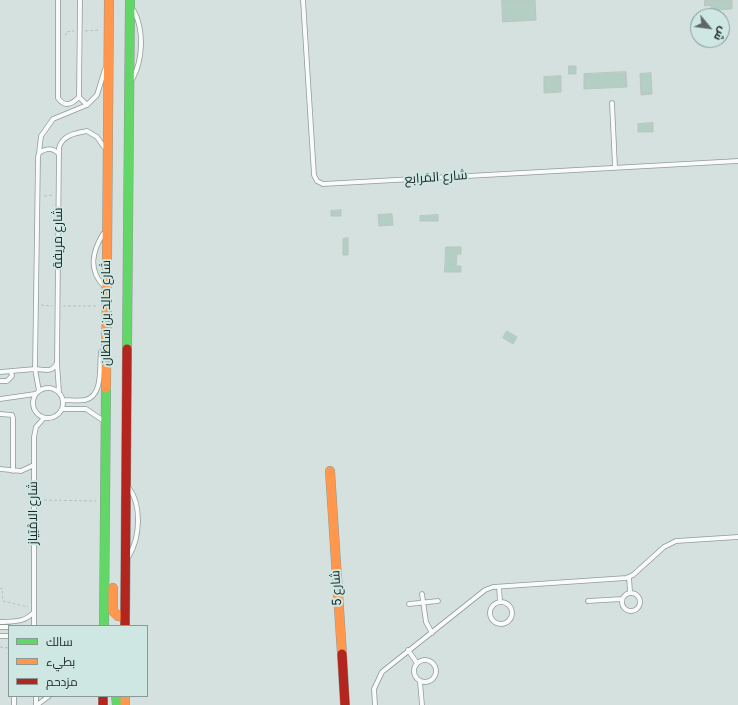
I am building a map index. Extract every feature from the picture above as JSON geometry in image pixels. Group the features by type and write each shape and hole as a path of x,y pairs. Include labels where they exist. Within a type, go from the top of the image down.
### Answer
{"main road":[{"name":"شارع خالِد بن سلطان","path":"104,625 108,335 106,229 109,0"},
{"name":"شارع خالِد بن سلطان","path":"125,621 130,1"},
{"name":"شارع 5","path":"330,471 345,705"},
{"path":"105,516 112,536 114,611 125,621"}],"lane":[{"path":"58,0 58,98 60,102 68,105 72,104 79,97 80,0"},
{"name":"شارع المَرابع","path":"303,0 314,175 317,180 323,184 738,161"},
{"path":"0,399 37,392 47,388 59,392 63,400 62,409 53,418 44,418 37,414 32,406 37,392 35,369 37,196 41,136 53,119 87,105 97,95 103,72 108,66"},
{"path":"79,97 87,105"},
{"path":"612,103 615,167"},
{"name":"شارع مريفة","path":"59,392 57,363 60,144 64,139 74,134 87,131 98,137 107,151"},
{"path":"39,153 47,149 52,149 59,154"},
{"path":"106,229 98,242 93,257 95,273 106,288"},
{"path":"63,400 85,400 94,395 99,385 101,349 108,335"},
{"path":"0,372 35,369 48,371 52,370 57,363"},
{"path":"0,381 9,379 12,376 11,372"},
{"path":"62,409 86,409 106,422"},
{"path":"0,414 12,415 13,418 13,470"},
{"name":"شارع الامْتِياز","path":"34,625 35,432 36,427 44,418"},
{"path":"0,470 21,471 34,465"},
{"path":"375,705 374,688 378,677 408,650 432,633 485,590 499,587 629,577 664,547 676,541 738,537"},
{"path":"629,577 630,592"},
{"path":"499,587 500,601"},
{"path":"588,600 622,599 630,592"},
{"path":"622,599 624,608 633,611 638,609 640,605 639,596 630,592"},
{"path":"422,594 426,622 432,633"},
{"path":"409,604 438,601"},
{"path":"500,601 510,605 512,610 509,620 499,624 490,618 489,612 491,607 500,601"},
{"path":"0,622 21,621 28,618 34,610"},
{"path":"98,625 105,613"},
{"path":"408,650 417,663"},
{"path":"417,663 427,660 432,662 437,672 431,681 420,682"},
{"path":"417,663 414,673 420,682 422,705"},
{"path":"37,705 48,697"}],"path":[{"path":"37,196 59,195"},
{"path":"36,305 107,306"},
{"path":"34,500 105,501"},
{"path":"0,589 2,588 2,601 34,610"}],"building":[{"path":"502,0 535,0 536,20 503,22"},
{"path":"705,0 732,0 732,9 711,8 711,5 705,6"},
{"path":"569,66 576,66 576,74 569,74"},
{"path":"626,72 627,87 584,89 584,74"},
{"path":"651,73 652,94 641,95 640,74"},
{"path":"561,76 561,92 544,93 544,77"},
{"path":"653,123 653,132 638,132 638,124"},
{"path":"341,210 341,216 331,216 331,211"},
{"path":"392,214 393,225 379,226 378,215"},
{"path":"438,215 438,221 420,221 420,216"},
{"path":"348,238 348,255 343,255 343,239"},
{"path":"446,247 461,247 461,254 457,254 456,266 461,266 461,272 445,272"},
{"path":"507,331 517,337 513,344 503,338"}],"traffic: fast":[{"path":"127,349 130,0"},
{"path":"104,625 106,388"},
{"path":"116,697 117,705"}],"traffic: slow":[{"path":"106,388 109,0"},
{"path":"330,471 342,654"},
{"path":"113,588 113,611 118,616 125,617"},
{"path":"125,697 125,705"}],"traffic: jam":[{"path":"125,625 127,349"},
{"path":"342,654 345,705"},
{"path":"103,697 103,705"}]}
